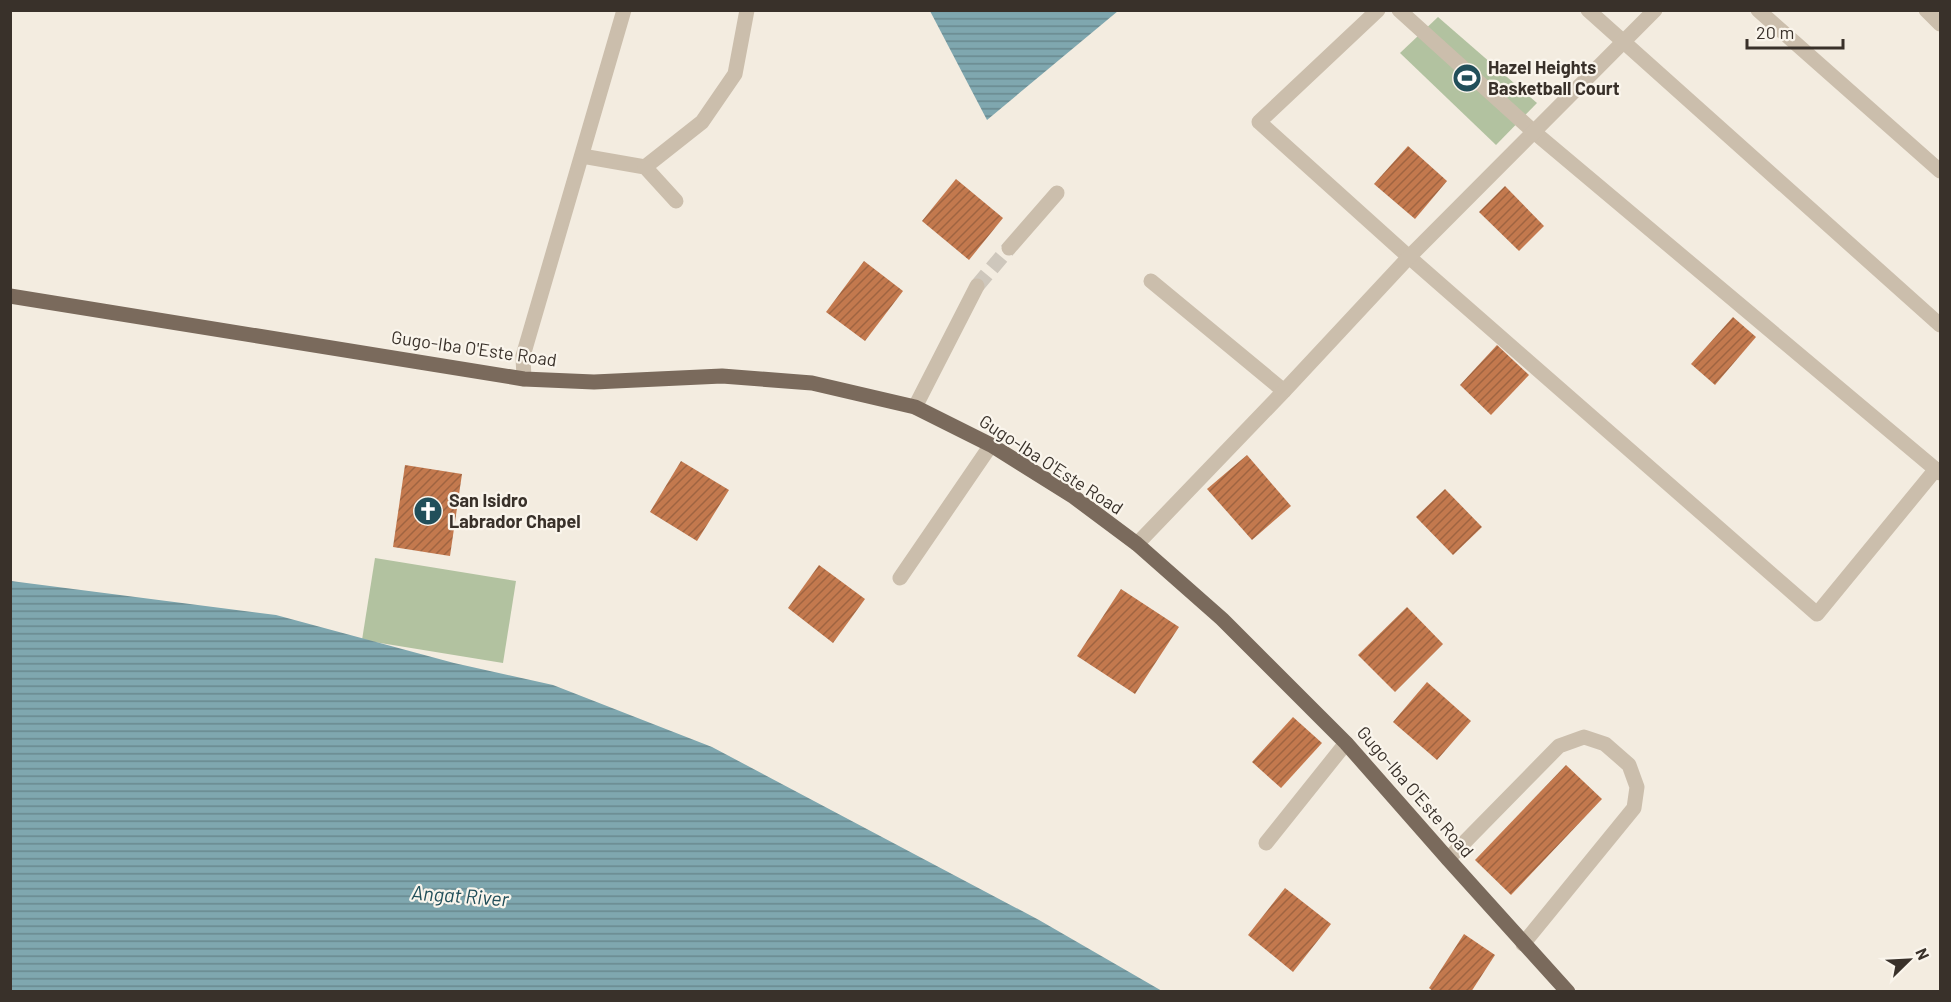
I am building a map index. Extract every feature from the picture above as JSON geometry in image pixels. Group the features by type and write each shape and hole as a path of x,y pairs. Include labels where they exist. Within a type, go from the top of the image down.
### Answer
{"main road":[{"name":"Gugo-Iba O'Este Road","path":"10,296 524,379 594,382 734,377 812,383 915,407 991,446 1074,497 1137,544 1222,619 1346,743 1568,992"}],"street":[{"path":"524,379 523,356 624,10"},
{"path":"645,167 702,122 735,74 747,10"},
{"path":"1378,10 1259,122 1817,614 1938,471 1534,132 1399,10"},
{"path":"1588,10 1941,325"},
{"path":"1137,544 1284,391 1409,256 1655,10"},
{"path":"1758,10 1941,171"},
{"path":"1926,10 1941,24"},
{"path":"582,156 645,167 676,201"},
{"path":"1009,248 1057,193"},
{"path":"1151,281 1284,391"},
{"path":"915,407 977,286"},
{"path":"900,578 991,446"},
{"path":"1448,860 1560,746 1584,737 1605,744 1629,765 1638,788 1634,808 1523,944"},
{"path":"1266,843 1346,743"}],"green space":[{"name":"Hazel Heights Basketball Court","path":"1438,17 1537,103 1496,145 1400,53"},
{"path":"375,558 516,581 503,663 362,640"}],"water":[{"path":"930,11 1118,11 987,120"},
{"name":"Angat River","path":"11,581 276,615 454,663 553,685 712,747 1039,920 1162,991 11,991"}],"building":[{"path":"1408,146 1447,181 1415,219 1374,184"},
{"path":"956,179 1003,218 969,260 922,221"},
{"path":"1505,186 1544,226 1519,251 1479,212"},
{"path":"864,261 903,291 865,341 826,312"},
{"path":"1733,317 1756,337 1715,385 1691,364"},
{"path":"1497,345 1529,375 1491,415 1460,385"},
{"path":"1247,455 1291,506 1252,540 1207,489"},
{"path":"681,461 729,490 697,541 650,512"},
{"name":"San Isidro Labrador Chapel","path":"405,465 462,474 450,556 393,547"},
{"path":"1445,489 1482,527 1453,555 1416,517"},
{"path":"819,565 865,599 833,643 788,608"},
{"path":"1121,589 1179,627 1135,694 1077,656"},
{"path":"1407,607 1443,644 1395,692 1358,655"},
{"path":"1427,682 1471,721 1437,760 1393,722"},
{"path":"1293,717 1322,743 1281,788 1252,762"},
{"path":"1566,765 1602,799 1511,895 1475,860"},
{"path":"1285,888 1331,924 1293,972 1248,935"},
{"path":"1464,934 1495,955 1471,992 1434,992 1429,988"}],"tunnel":[{"path":"977,286 1009,248"}],"place":[{"name":"Hazel Heights Basketball Court","path":"1467,78"},
{"name":"San Isidro Labrador Chapel","path":"428,511"}]}
